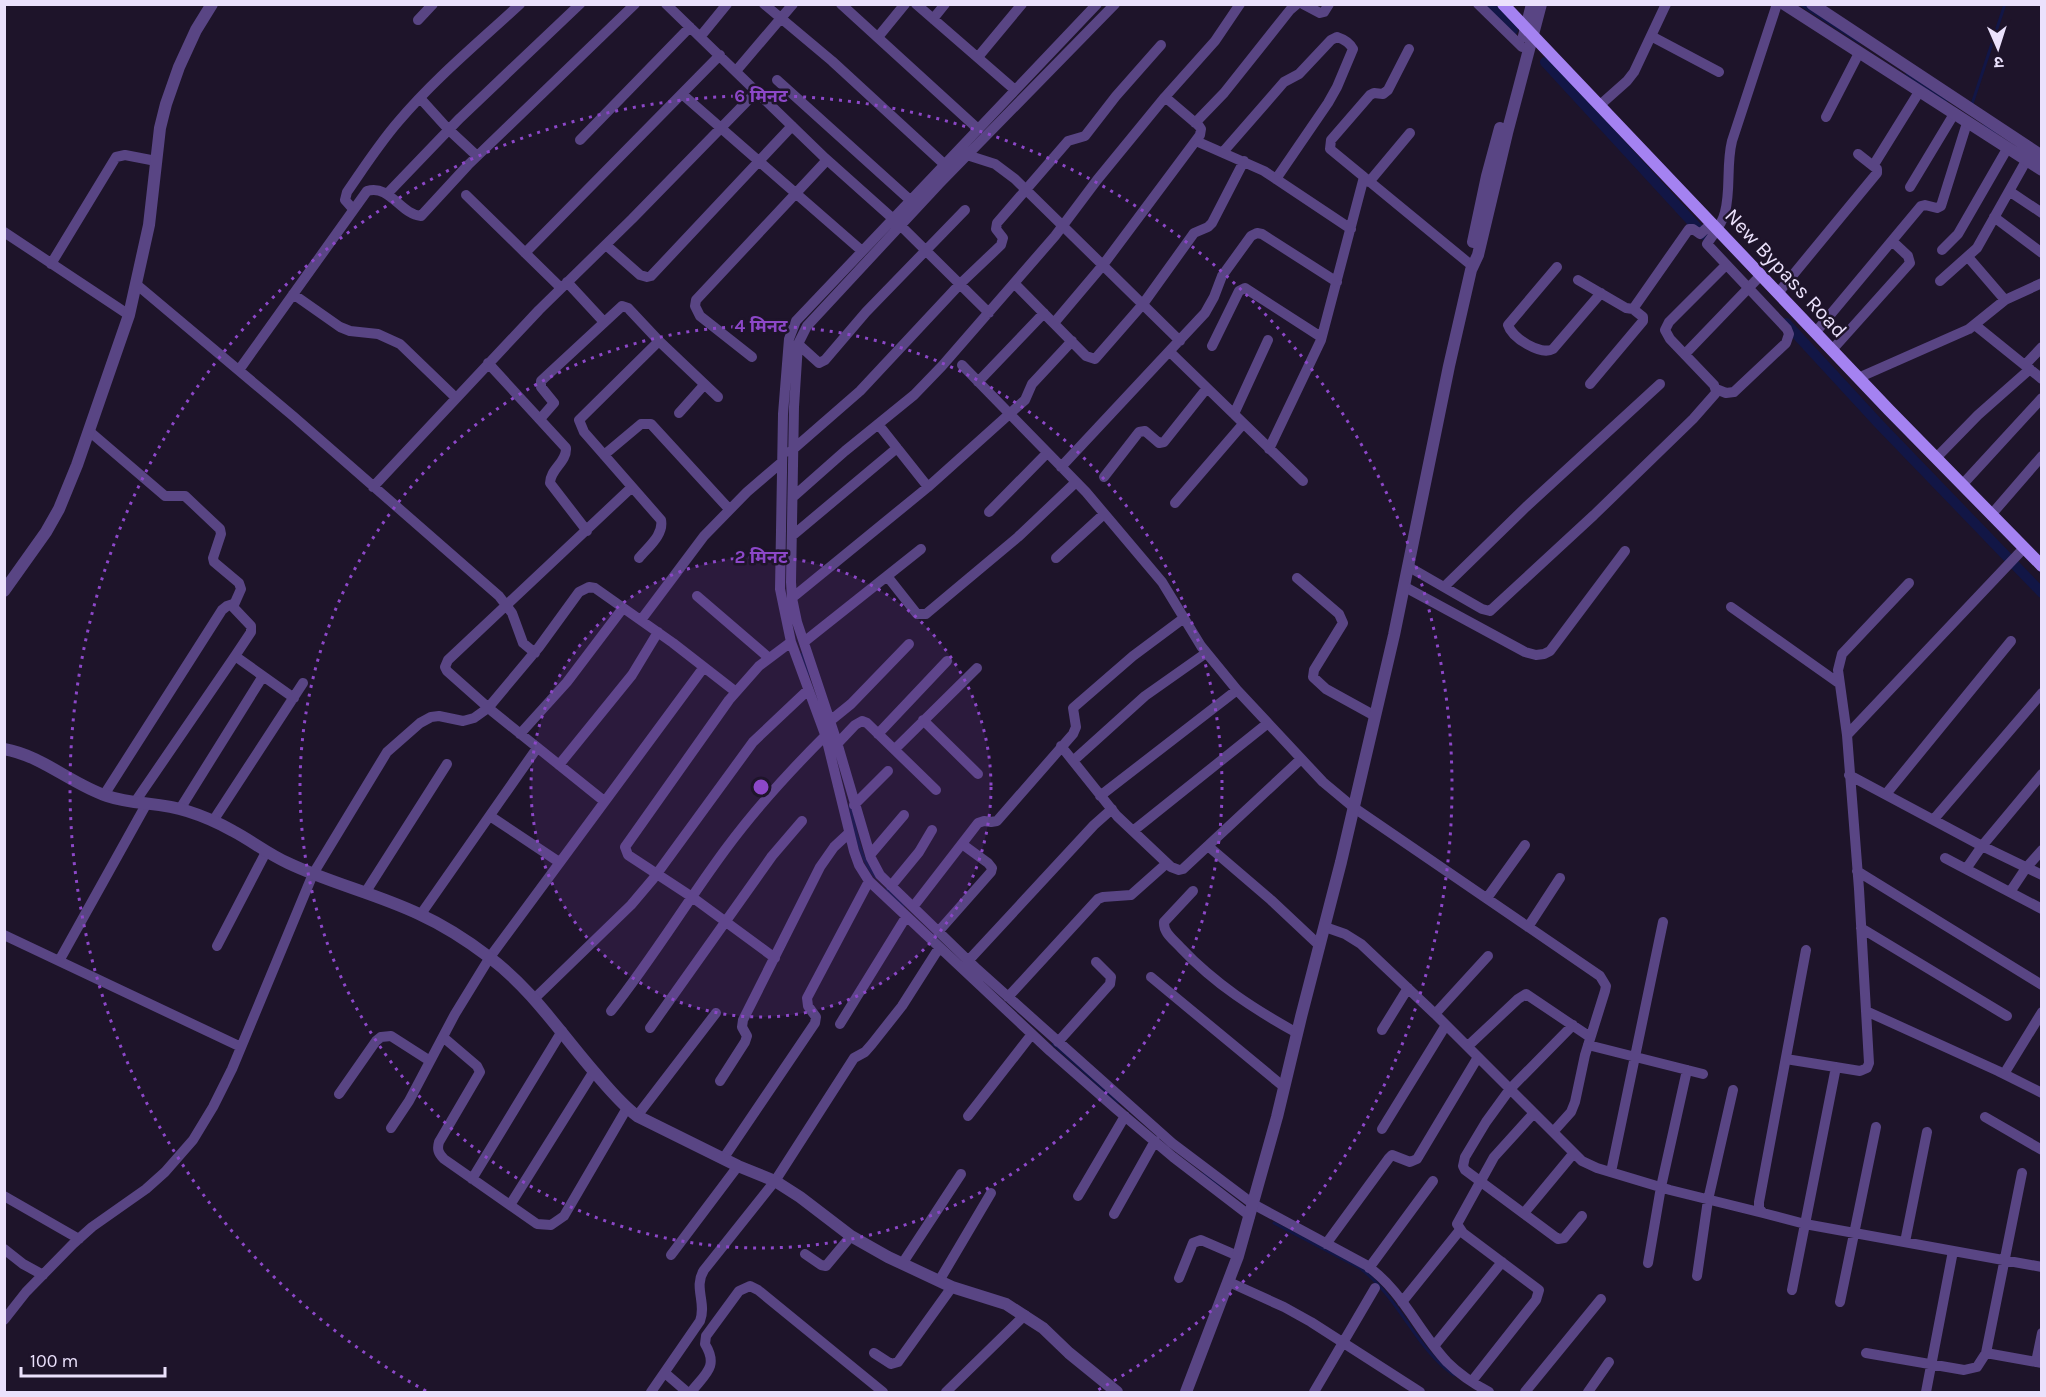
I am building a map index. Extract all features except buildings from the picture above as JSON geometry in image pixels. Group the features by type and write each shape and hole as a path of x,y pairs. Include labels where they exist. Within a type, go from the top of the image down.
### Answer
{"main road":[{"name":"New Bypass Road","path":"1503,4 1600,105 1753,283 1778,293 1991,515 2020,553 2040,562"}],"street":[{"path":"4,591 46,532 59,509 89,431 129,315 149,225 160,128 176,77 196,30 212,4"},
{"path":"418,20 433,4"},
{"path":"353,208 345,200 347,192 386,136 420,98 520,4"},
{"path":"387,194 448,129 580,4"},
{"path":"238,370 367,191 378,189 413,214 421,216 477,156 635,4"},
{"path":"666,4 827,160 897,222 989,313"},
{"path":"700,37 727,4"},
{"path":"764,4 832,61 944,164"},
{"path":"736,71 793,4"},
{"path":"841,4 978,129"},
{"path":"878,37 905,4"},
{"path":"916,4 1015,90"},
{"path":"933,19 945,4"},
{"path":"978,57 1022,4"},
{"path":"1097,4 978,129 965,151 944,164 910,200 897,222 862,251 795,321 790,330 783,414 793,497 792,598 854,805 870,855 880,875 968,961 1172,1143 1252,1210"},
{"path":"1115,4 965,151 897,222 807,326 798,344 787,455 780,589 791,642 825,736 859,865 869,881 1032,1034 1155,1141 1252,1210 1326,1244 1369,1268 1391,1286 1448,1363 1489,1392"},
{"path":"793,497 914,395 989,313 1063,226 1097,180 1165,97 1215,41 1240,4"},
{"path":"1196,123 1224,93 1297,4"},
{"path":"1303,4 1320,13 1324,12 1329,4"},
{"path":"1478,4 1522,47"},
{"path":"1471,268 1478,255 1530,32 1532,4"},
{"path":"1186,1392 1229,1282 1252,1210 1325,927 1405,587 1471,268 1471,254 1487,176 1522,47 1541,4"},
{"path":"1600,105 1628,81 1634,72 1666,4"},
{"path":"1726,265 1666,327 1666,335 1716,389 1726,393 1734,392 1786,343 1788,337 1787,330 1753,283 1726,265 1708,246 1710,233 1727,203 1728,163 1732,141 1777,4"},
{"path":"1784,4 2042,170"},
{"path":"1812,4 2042,156"},
{"path":"580,140 690,27"},
{"path":"1651,36 1719,72"},
{"path":"1223,152 1284,82 1299,74 1331,40 1341,38 1353,49 1337,87 1276,179"},
{"path":"641,620 704,536 729,509 860,390 960,284 1001,245 1003,238 996,229 997,223 1068,141 1085,136 1116,96 1161,45"},
{"path":"1409,49 1386,93 1370,95 1329,144 1332,152 1471,268"},
{"path":"1826,117 1858,53"},
{"path":"525,253 720,55"},
{"path":"777,80 910,200"},
{"path":"373,487 455,397 757,91"},
{"path":"1874,166 1919,92"},
{"path":"682,94 862,251"},
{"path":"1054,323 1103,265 1201,132 1196,123 1165,97"},
{"path":"420,98 477,156"},
{"path":"1910,187 1954,114"},
{"path":"1815,333 1921,206 1928,205 1937,208 1941,206 1967,123"},
{"path":"606,245 640,275 651,276 792,126"},
{"path":"1269,449 1322,337 1366,180 1410,133"},
{"path":"1196,141 1245,161 1351,229"},
{"path":"1942,250 1958,234 2007,148"},
{"path":"965,151 995,164 1026,189 1180,341"},
{"path":"1778,293 1877,173 1874,166 1858,154"},
{"path":"51,264 116,157 125,155 156,161"},
{"path":"752,357 700,316 695,306 696,300 827,160"},
{"path":"1015,284 1086,356 1095,359 1143,304 1194,233 1212,223 1245,161"},
{"path":"1940,281 1977,248 2026,161"},
{"path":"2009,191 2042,213"},
{"path":"466,195 525,253 604,322"},
{"path":"798,344 815,360 822,362 866,312 965,210"},
{"path":"1994,217 2042,253"},
{"path":"1633,309 1689,230 1710,233"},
{"path":"5,233 129,315"},
{"path":"1061,467 1205,313 1222,276 1254,234 1262,234 1337,282"},
{"path":"1832,350 1910,263 1908,256 1892,241"},
{"path":"1968,258 2005,300"},
{"path":"1557,267 1508,325 1512,333 1539,350 1553,349 1601,293"},
{"path":"1578,280 1626,308 1633,309 1643,317 1643,321 1590,384"},
{"path":"1684,354 1753,283"},
{"path":"1858,378 1975,325 2005,300 2042,283"},
{"path":"136,284 507,605 515,618 523,643 535,653"},
{"path":"1212,346 1239,291 1245,288 1322,337"},
{"path":"293,294 340,327 350,331 378,334 400,344 455,397"},
{"path":"540,419 554,403 541,387 541,381 620,307 624,306 718,397"},
{"path":"978,382 1044,313"},
{"path":"1975,325 2042,379"},
{"path":"1234,414 1268,340"},
{"path":"639,558 660,533 663,527 662,520 584,432 579,420 659,341"},
{"path":"792,598 928,487 1025,400 1032,384 1072,341"},
{"path":"1936,458 2027,367 2042,347"},
{"path":"1170,352 1303,481"},
{"path":"488,363 566,448 567,452 551,474 550,483 587,531"},
{"path":"962,365 1076,482 1104,514 1162,582 1206,653 1237,690 1323,782 1353,807 1600,976 1604,981 1605,991 1589,1041 1575,1102 1571,1112 1553,1132"},
{"path":"1444,587 1526,507 1660,384"},
{"path":"679,413 704,385"},
{"path":"1104,477 1138,432 1145,431 1159,443 1164,442 1207,388"},
{"path":"1409,567 1482,609 1490,611 1494,609 1693,419 1715,394 1716,389"},
{"path":"1962,485 2042,398"},
{"path":"604,455 640,424 651,424 729,509"},
{"path":"878,424 928,487"},
{"path":"1174,504 1243,424"},
{"path":"89,431 165,496 173,497 182,494 220,529 214,562 239,583 241,589 233,604 222,610 104,795"},
{"path":"792,536 897,448"},
{"path":"989,512 1047,453"},
{"path":"1991,515 2042,456"},
{"path":"887,576 917,614 926,614 1002,551 1076,482"},
{"path":"604,801 520,735 445,667 448,660 632,487"},
{"path":"1056,558 1104,514"},
{"path":"804,642 921,549"},
{"path":"1405,587 1525,652 1544,654 1550,651 1625,552"},
{"path":"1847,735 2020,553"},
{"path":"1297,578 1339,614 1343,623 1314,670 1313,677 1326,689 1375,716"},
{"path":"1786,1059 1860,1071 1868,1068 1861,928 1847,735 1838,670 1842,654 1909,583"},
{"path":"4,1320 26,1292 79,1239 92,1227 146,1189 165,1172 193,1140 213,1107 241,1047 313,874 373,772 396,742 431,717 439,716 463,721 474,718 488,708 535,653 584,588 595,588 658,632 736,692"},
{"path":"697,596 769,657"},
{"path":"59,961 141,802 251,632 252,626 234,609 233,604"},
{"path":"1731,607 1840,684"},
{"path":"520,735 561,690 623,608"},
{"path":"913,907 981,821 997,821 1073,734 1076,727 1072,711 1074,706 1133,656 1184,618"},
{"path":"558,765 632,675 658,632"},
{"path":"1886,794 2011,641"},
{"path":"775,958 625,851 626,842 736,692 769,657 791,642"},
{"path":"830,721 844,710 909,644"},
{"path":"1073,761 1145,696 1206,653"},
{"path":"235,656 294,698"},
{"path":"878,734 947,661"},
{"path":"391,1128 409,1101 490,957 704,667"},
{"path":"895,749 977,668"},
{"path":"180,809 263,676"},
{"path":"213,821 303,683"},
{"path":"535,998 631,905 657,874 753,742 808,690"},
{"path":"1100,796 1237,690"},
{"path":"1934,819 2042,693"},
{"path":"923,720 978,774"},
{"path":"837,744 859,722 867,723 936,790"},
{"path":"1133,831 1268,723"},
{"path":"611,1011 739,832 801,760 825,736"},
{"path":"1061,746 1100,796 1174,870 1183,869 1301,759"},
{"path":"421,914 537,748"},
{"path":"6,752 46,764 104,795 165,804 213,821 266,852 313,874 421,914 490,957 535,998 594,1071 632,1112 738,1166 788,1188 851,1236 902,1264 952,1287 999,1301 1025,1315 1117,1392"},
{"path":"365,893 447,764"},
{"path":"854,805 888,771"},
{"path":"1966,870 1982,846 2042,774"},
{"path":"1849,775 1982,846 2042,875"},
{"path":"968,961 1094,825 1112,809"},
{"path":"870,855 904,815"},
{"path":"490,816 559,862"},
{"path":"650,1028 772,856 802,821"},
{"path":"891,886 914,859 932,830"},
{"path":"720,1082 745,1042 747,1036 742,1027 743,1020 820,867 828,854 849,833"},
{"path":"938,932 991,872 992,868 988,863 962,844"},
{"path":"1487,898 1525,845"},
{"path":"1208,846 1320,946"},
{"path":"2010,892 2026,868 2042,850"},
{"path":"217,946 266,852"},
{"path":"1945,858 2042,909"},
{"path":"1008,997 1098,899 1131,895 1167,863"},
{"path":"1857,871 2042,985"},
{"path":"1528,927 1560,879"},
{"path":"723,1158 815,1023 816,1017 808,1006 807,998 869,881"},
{"path":"1193,891 1164,922 1164,929 1197,965 1227,990 1243,1002 1297,1033"},
{"path":"840,1024 906,917"},
{"path":"1611,1172 1663,922"},
{"path":"1325,927 1353,939 1408,988 1573,1154 1589,1166 1708,1200 1805,1224 2042,1267"},
{"path":"1861,928 2007,1016"},
{"path":"4,936 241,1047"},
{"path":"651,1392 700,1321 704,1308 698,1287 699,1277 775,1181 854,1058 865,1052 902,1006 939,948"},
{"path":"1763,1213 1759,1202 1806,950"},
{"path":"1435,1014 1488,956"},
{"path":"1058,1042 1110,984 1111,977 1095,962"},
{"path":"1151,977 1284,1087"},
{"path":"1382,1030 1408,988"},
{"path":"1468,1046 1523,995 1532,997 1573,1025 1589,1041 1636,1058 1703,1074"},
{"path":"1866,1011 2042,1093"},
{"path":"443,1037 477,1066 480,1072 437,1148 444,1160 537,1224 551,1225 564,1216 632,1112 716,1012"},
{"path":"2004,1074 2038,1027 2042,1012"},
{"path":"1382,1129 1446,1025"},
{"path":"1573,1025 1510,1089 1486,1122 1463,1162 1465,1170 1558,1239 1564,1238 1582,1216"},
{"path":"472,1179 562,1031"},
{"path":"968,1116 1032,1034"},
{"path":"339,1094 381,1037 391,1036 430,1061"},
{"path":"1326,1244 1392,1155 1410,1162 1417,1159 1478,1057"},
{"path":"1792,1290 1836,1067"},
{"path":"1648,1263 1660,1187 1687,1070"},
{"path":"510,1205 594,1071"},
{"path":"1697,1276 1708,1200 1733,1090"},
{"path":"1472,1381 1536,1300 1538,1294 1537,1287 1460,1230 1457,1224 1458,1219 1494,1157 1534,1113"},
{"path":"1078,1196 1125,1116"},
{"path":"1985,1117 2042,1150"},
{"path":"1840,1302 1876,1127"},
{"path":"1905,1242 1927,1132"},
{"path":"1114,1214 1155,1141"},
{"path":"1524,1213 1573,1154"},
{"path":"671,1255 738,1166"},
{"path":"1866,1353 1964,1370 1977,1367 1986,1353 2022,1173"},
{"path":"902,1264 961,1174"},
{"path":"1369,1268 1433,1181"},
{"path":"939,1281 991,1193"},
{"path":"4,1196 79,1239"},
{"path":"1402,1302 1460,1230"},
{"path":"805,1254 826,1266 851,1236"},
{"path":"1179,1278 1196,1240 1238,1256"},
{"path":"4,1248 22,1264 43,1275"},
{"path":"1926,1392 1953,1251"},
{"path":"1434,1346 1502,1262"},
{"path":"1229,1282 1284,1307 1420,1392"},
{"path":"665,1373 689,1392 711,1363 712,1354 705,1344 706,1336 740,1291 750,1286 766,1296 883,1392"},
{"path":"874,1353 891,1364 898,1362 952,1287"},
{"path":"1314,1392 1375,1288"},
{"path":"1525,1392 1601,1299"},
{"path":"946,1392 1025,1315"},
{"path":"1986,1353 2039,1363 2042,1333"},
{"path":"1588,1392 1610,1362"}],"waterway":[{"path":"1488,4 1513,30"},
{"path":"1800,4 1859,42"},
{"path":"1972,104 2005,4"},
{"path":"1545,62 1704,235"},
{"path":"1907,74 1946,101"},
{"path":"1984,126 1997,133"},
{"path":"1786,323 1879,424 2042,593"},
{"path":"802,654 808,674"},
{"path":"850,806 862,853 876,877"},
{"path":"887,889 903,906"},
{"path":"1053,1044 1118,1102"},
{"path":"1204,1173 1219,1186"},
{"path":"1274,1223 1360,1268 1386,1294 1428,1351 1454,1375"}]}
